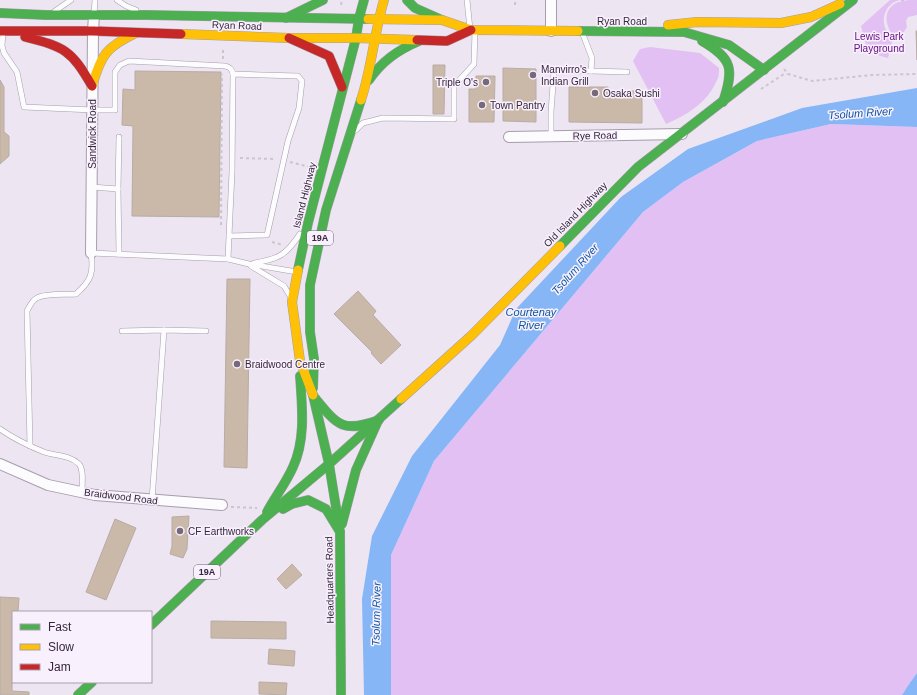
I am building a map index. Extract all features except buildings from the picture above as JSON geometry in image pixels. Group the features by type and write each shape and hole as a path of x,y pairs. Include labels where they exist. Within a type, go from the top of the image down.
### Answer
{"main road":[{"path":"286,18 323,0"},
{"name":"Island Highway","path":"329,464 312,395 300,361 292,302 308,223 342,87 356,38 364,0"},
{"name":"Island Highway","path":"312,395 314,359 310,332 310,285 326,210 365,87 378,19 384,0"},
{"path":"407,0 415,8 442,20"},
{"path":"582,32 697,22 781,23 811,17 848,0"},
{"name":"Old Island Highway","path":"329,464 472,335 638,167 853,0"},
{"name":"Ryan Road","path":"0,13 46,15 146,15 442,20 473,30 684,32 729,45 764,70"},
{"name":"Ryan Road","path":"2,31 93,31 289,38 356,38 447,41 473,30"},
{"path":"2,31 60,46 69,52 76,60 92,86"},
{"path":"92,86 98,64 105,54 120,41 136,32"},
{"path":"684,32 711,46 727,58 730,75 729,86 723,102"},
{"path":"289,38 329,56 342,87"},
{"path":"365,87 377,67 388,56 419,40"},
{"path":"262,520 291,471 299,450 303,421 300,361"},
{"path":"312,395 335,421 345,426 359,427 379,420"},
{"path":"340,532 359,464 369,445 379,420"},
{"name":"19A","path":"152,624 262,520 329,464"},
{"name":"Headquarters Road","path":"329,464 340,532 341,695"},
{"path":"262,520 292,504 308,500 326,509 340,532"},
{"path":"78,695 91,683"}],"street":[{"path":"551,0 551,31"},
{"name":"Sandwick Road","path":"91,253 94,15"},
{"name":"Rye Road","path":"509,137 682,134"},
{"name":"Braidwood Road","path":"0,464 48,485 95,495 226,506"}],"lane":[{"path":"46,15 71,0"},
{"path":"94,15 95,0"},
{"path":"117,0 146,15"},
{"path":"348,137 363,123 383,118 454,119 454,86 474,64 473,30 467,0"},
{"path":"2,31 2,46 4,53 17,72 24,107 115,110 115,72 120,65 129,61 222,66 229,67 232,70 228,259"},
{"path":"582,32 592,58 591,71"},
{"path":"551,136 554,71 626,72"},
{"path":"229,236 266,235 286,147 299,108 302,84 301,78 298,76 233,74"},
{"path":"119,137 119,254"},
{"path":"92,188 118,189"},
{"path":"249,264 279,258 292,246 308,223"},
{"path":"30,446 27,311 32,302 37,298 76,294 86,285 90,277 92,264 91,253 228,259 297,272 310,285"},
{"path":"249,264 284,286 292,302"},
{"path":"152,500 164,330"},
{"path":"122,331 206,331"},
{"path":"0,429 30,446 45,452 67,457 80,465 82,471 82,492"}],"path":[{"path":"341,5 342,0"},
{"path":"515,0 515,5"},
{"path":"221,211 223,46"},
{"path":"778,59 788,74 812,80 872,75 917,74"},
{"path":"237,158 277,159"},
{"path":"288,162 310,167"},
{"path":"271,241 284,245"},
{"path":"226,506 257,508"}],"green space":[{"name":"Lewis Park Playground","path":"890,0 900,0 889,6 884,16 885,28 893,38 888,58 875,54 868,48 861,26"},
{"path":"908,0 917,0 917,15 908,17 906,21 907,27 902,35 894,36 889,30 887,14 891,7 895,4"},
{"path":"650,47 700,53 719,68 718,79 708,95 689,112 666,124 633,61 640,49"},
{"path":"831,124 917,127 917,673 902,695 391,695 391,555 434,461 643,212 683,182 757,141"}],"water":[{"name":"Courtenay River","path":"917,88 917,127 831,124 757,141 683,182 643,212 434,461 391,555 391,695 364,695 362,599 372,536 412,456 500,345 516,309 621,197 688,149 802,108"},
{"path":"917,673 917,695 902,695 909,684"}],"traffic: fast":[{"path":"286,18 323,0"},
{"path":"298,270 308,223 356,38 364,0"},
{"path":"407,0 415,8 442,20"},
{"path":"560,246 638,167 853,0"},
{"path":"0,13 46,15 146,15 368,19"},
{"path":"578,31 684,32 729,45 764,70"},
{"path":"369,80 379,67 391,57 404,48 419,41"},
{"path":"702,41 720,53 728,66 729,81 723,102"},
{"path":"313,388 314,359 310,332 310,285 326,210 361,100"},
{"path":"267,512 293,467 300,445 302,422 300,376"},
{"path":"152,624 262,520 329,464 313,395"},
{"path":"315,398 336,421 342,424 357,426 379,420"},
{"path":"341,695 340,532 329,464 401,399"},
{"path":"342,524 356,470 377,423"},
{"path":"283,509 292,504 308,500 326,509 340,532"},
{"path":"78,695 91,683"}],"traffic: slow":[{"path":"361,100 368,75 384,0"},
{"path":"668,25 697,22 781,23 811,17 840,4"},
{"path":"368,19 442,20 471,30 578,31"},
{"path":"92,86 98,67 106,53 118,43 136,33"},
{"path":"181,34 289,38 417,40"},
{"path":"401,399 472,335 560,246"},
{"path":"298,270 292,302 300,361 313,395"}],"traffic: jam":[{"path":"417,40 447,41 471,30"},
{"path":"0,31 93,31 181,34"},
{"path":"25,37 58,47 66,52 72,57 92,86"},
{"path":"289,38 329,56 342,87"}],"place":[{"name":"Manvirro's Indian Grill","path":"533,75"},
{"name":"Triple O's","path":"486,82"},
{"name":"Osaka Sushi","path":"595,93"},
{"name":"Town Pantry","path":"482,105"},
{"name":"Braidwood Centre","path":"237,364"},
{"name":"CF Earthworks","path":"180,531"}],"water label":[{"name":"Tsolum River","path":"860,113"},
{"name":"Tsolum River","path":"575,269"},
{"name":"Tsolum River","path":"376,614"}]}
